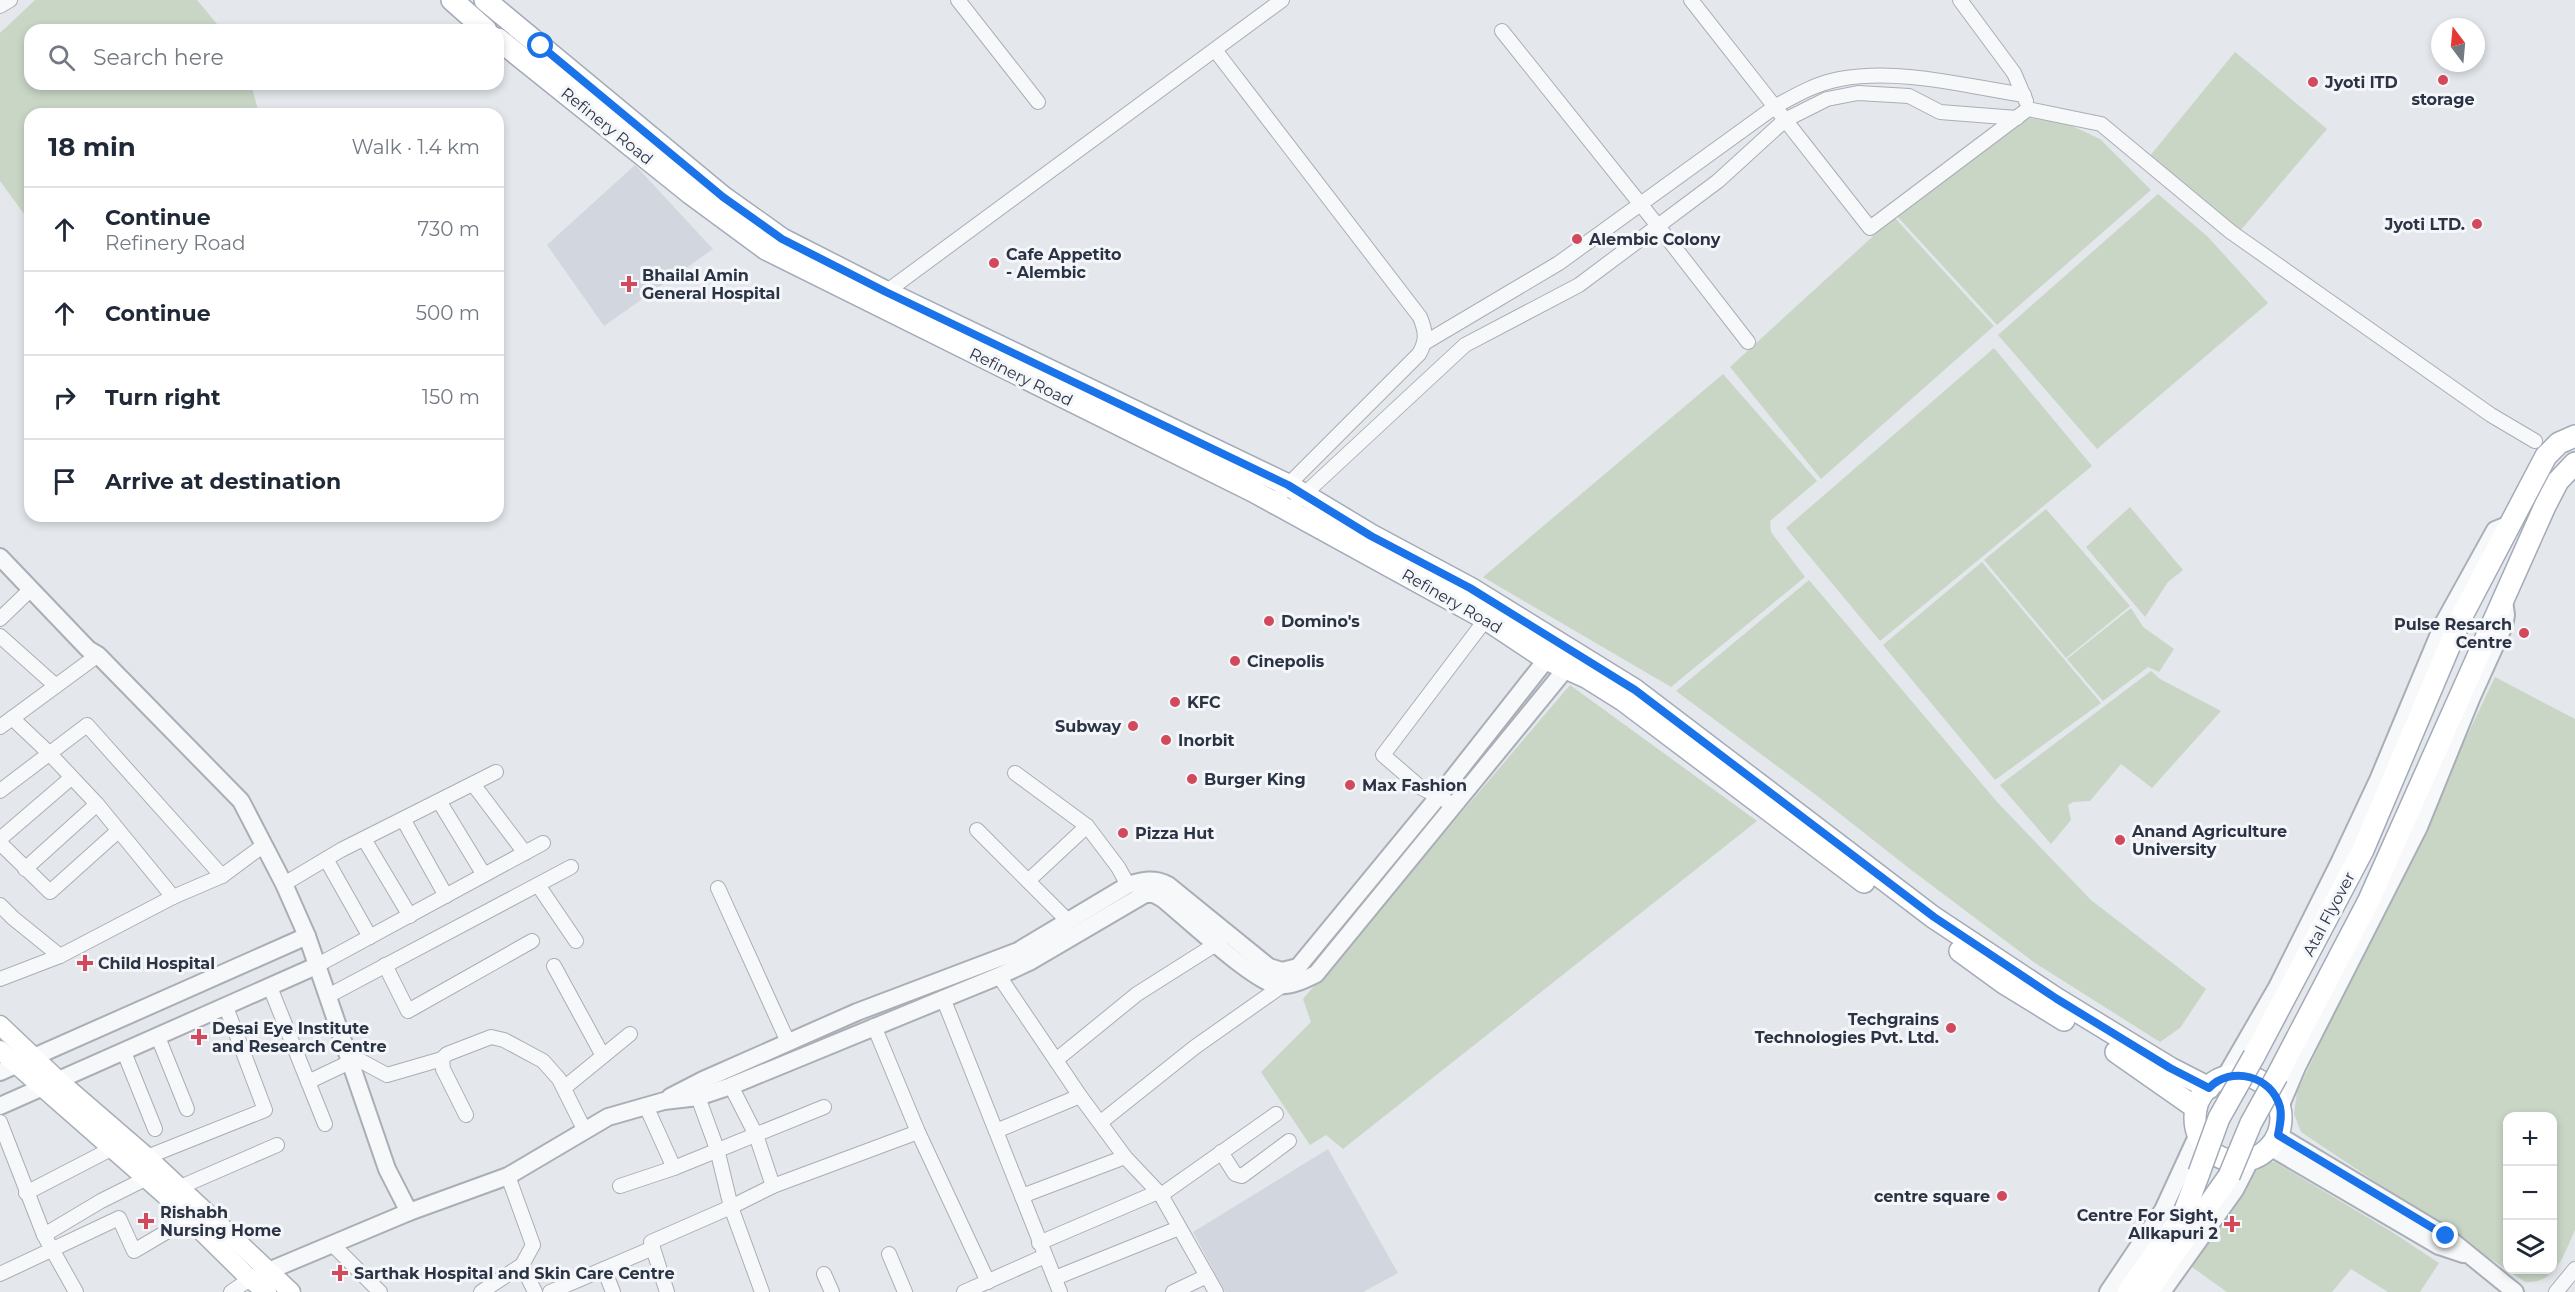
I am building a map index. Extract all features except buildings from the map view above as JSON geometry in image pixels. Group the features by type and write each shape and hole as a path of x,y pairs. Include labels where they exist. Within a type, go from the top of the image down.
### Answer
{"main road":[{"path":"452,0 479,24"},
{"name":"Refinery Road","path":"485,0 753,220 796,247 893,301 1282,506 1486,618 1546,659 1572,664"},
{"name":"Refinery Road","path":"504,44 748,237 793,264 893,301 1296,490 1371,536 1470,588 1560,642 1572,664"},
{"name":"Atal Flyover","path":"2128,1292 2184,1214 2219,1118 2363,850 2463,614 2554,444"},
{"name":"Atal Flyover","path":"2147,1292 2229,1176 2251,1123 2369,900 2545,506 2558,481 2573,467"},
{"path":"1572,664 1635,690 1887,890 1934,917 2196,1108"},
{"path":"2053,1005 2170,1068 2217,1082 2246,1076 2265,1084 2280,1107 2281,1121 2274,1141 2259,1156 2230,1161 2217,1156 2205,1147 2198,1134 2195,1120 2196,1108 2203,1094 2217,1082"},
{"path":"0,1025 17,1065"},
{"path":"0,1050 17,1065 51,1085 147,1157 291,1292"},
{"path":"51,1085 111,1149 190,1218 250,1279 267,1292"}],"street":[{"path":"0,6 10,0"},
{"path":"958,0 1038,102"},
{"path":"893,301 1282,0"},
{"path":"1692,0 1870,228 2028,109"},
{"path":"1960,0 2014,73 2028,109"},
{"path":"1502,31 1748,342"},
{"path":"1215,50 1420,317 1425,329 1426,342"},
{"path":"1282,506 1419,354 1426,342 1559,264 1776,106 1839,79 1864,77 1934,78 2024,95"},
{"path":"1296,490 1465,345 1579,285 1718,181 1785,120 1827,99 1858,93 1909,96 1940,112 2017,118"},
{"path":"2028,109 2101,124 2231,232 2491,415 2554,444"},
{"path":"2217,1082 2277,987 2340,861 2378,780 2444,622 2495,530 2510,524"},
{"path":"0,557 87,649 98,655 241,801 284,884 307,936 387,1169 409,1212"},
{"path":"0,620 30,590"},
{"path":"2280,1107 2297,1067 2419,827 2470,699 2504,626 2506,615 2504,600"},
{"path":"1454,805 1420,787 1383,754 1486,618"},
{"path":"0,636 56,686"},
{"path":"231,1292 267,1271 409,1212 508,1176 608,1118 664,1101 698,1097 731,1086 999,976 1029,962 1145,894 1154,894 1163,898 1221,938 1269,967 1282,971 1299,967 1438,797 1560,642"},
{"path":"0,727 98,655"},
{"path":"664,1101 703,1080 788,1042 895,997 1003,958 1128,885 1147,880 1162,882 1263,980 1283,985 1296,983 1316,974 1572,664"},
{"path":"12,718 97,804 173,897"},
{"path":"0,791 87,725 222,876"},
{"path":"284,884 326,859 496,772"},
{"path":"1015,773 1086,826 1118,867 1128,885"},
{"path":"70,778 0,841 25,869 50,892 118,831"},
{"path":"473,784 525,853"},
{"path":"439,801 484,875"},
{"path":"25,869 97,804"},
{"path":"403,819 446,897"},
{"path":"1028,881 1086,826"},
{"path":"976,830 1068,921"},
{"path":"364,839 410,916"},
{"path":"0,1106 316,966 543,843"},
{"path":"0,979 60,956 173,897 222,876 264,845"},
{"path":"326,859 370,938"},
{"path":"328,996 571,867"},
{"path":"538,885 576,941"},
{"path":"718,888 788,1042"},
{"path":"0,904 13,918 60,956"},
{"path":"17,1065 307,936"},
{"path":"1056,1060 1137,994 1221,938"},
{"path":"385,965 408,1011 532,941"},
{"path":"554,966 603,1056"},
{"path":"999,976 1080,1096 1125,1157 1159,1193 1216,1292"},
{"path":"1101,1122 1195,1047 1283,985"},
{"path":"270,987 325,1124"},
{"path":"944,998 1060,1292"},
{"path":"147,1157 265,1110 226,1007"},
{"path":"874,1026 918,1132 988,1282"},
{"path":"564,1088 630,1034"},
{"path":"158,1037 187,1109"},
{"path":"308,1082 350,1062 361,1061 387,1075 442,1059 447,1054 483,1038 497,1038 543,1061 552,1069 585,1131"},
{"path":"124,1052 155,1129"},
{"path":"442,1059 443,1069 466,1115"},
{"path":"731,1086 756,1135 773,1186"},
{"path":"996,1131 1080,1096"},
{"path":"698,1097 717,1149 731,1207 762,1292"},
{"path":"646,1106 675,1168"},
{"path":"621,1186 675,1168 824,1107"},
{"path":"1040,1243 1159,1193 1276,1114"},
{"path":"0,1122 44,1235 76,1292"},
{"path":"667,1292 651,1242 773,1186 918,1132"},
{"path":"2108,1292 2163,1210 2198,1134"},
{"path":"2274,1141 2446,1236 2515,1292"},
{"path":"1221,1152 1235,1174 1242,1176 1289,1142"},
{"path":"178,1188 277,1145"},
{"path":"26,1193 111,1149"},
{"path":"1022,1196 1125,1157"},
{"path":"2162,1292 2235,1190 2251,1159"},
{"path":"481,1292 522,1265 533,1245 508,1176"},
{"path":"44,1235 100,1201 145,1179"},
{"path":"2,1269 119,1218 134,1251 190,1218"},
{"path":"1055,1278 1179,1228"},
{"path":"332,1244 380,1292"},
{"path":"550,1292 653,1248"},
{"path":"889,1254 905,1292"},
{"path":"964,1292 1045,1256"},
{"path":"522,1265 535,1292"},
{"path":"604,1269 613,1292"},
{"path":"2556,1292 2575,1269"},
{"path":"824,1274 832,1292"},
{"path":"1173,1292 1207,1276"}],"shaded area":[{"path":"635,165 713,249 604,326 547,245"},
{"path":"1328,1149 1398,1273 1363,1292 1225,1292 1193,1232"}],"green space":[{"path":"35,0 197,0 217,24 24,24 24,90 253,90 257,108 24,108 24,214 0,181 0,33"},
{"path":"2235,52 2327,129 2240,231 2149,157"},
{"path":"2028,118 2066,123 2100,139 2151,190 1997,325 1896,215"},
{"path":"2158,194 2208,237 2268,303 2097,449 1998,335"},
{"path":"1894,217 1994,326 1821,479 1730,367"},
{"path":"1994,348 2092,466 1880,641 1786,528"},
{"path":"1723,374 1817,481 1770,521 1771,532 1805,577 1671,687 1483,577"},
{"path":"2130,507 2183,570 2168,582 2145,617 2086,547"},
{"path":"2046,509 2130,606 2066,658 1984,560"},
{"path":"1982,562 2101,703 1995,780 1883,645"},
{"path":"1809,580 1998,803 2091,900 2206,989 2180,1028 2160,1042 2035,963 1676,691"},
{"path":"2131,608 2143,627 2174,649 2159,672 2148,667 2103,701 2067,659"},
{"path":"2151,671 2160,679 2221,711 2152,788 2121,764 2090,801 2073,802 2068,805 2071,820 2051,844 2000,785"},
{"path":"2495,677 2575,719 2575,1230 2558,1266 2557,1112 2503,1112 2503,1267 2301,1132 2294,1114 2297,1092"},
{"path":"1570,685 1757,821 1343,1149 1326,1135 1310,1145 1261,1072 1311,1022 1303,999"},
{"path":"2266,1162 2275,1162 2439,1263 2420,1292 2388,1292 2351,1269 2332,1292 2227,1292 2189,1265 2257,1170"},
{"path":"2513,1274 2550,1274 2536,1281 2525,1282"}],"place":[{"name":"storage","path":"2443,80"},
{"name":"Jyoti lTD","path":"2313,82"},
{"name":"Jyoti LTD.","path":"2477,224"},
{"name":"Alembic Colony","path":"1577,239"},
{"name":"Cafe Appetito - Alembic","path":"994,263"},
{"name":"Bhailal Amin General Hospital","path":"629,284"},
{"name":"Domino's","path":"1269,621"},
{"name":"Pulse Resarch Centre","path":"2524,633"},
{"name":"Cinepolis","path":"1235,661"},
{"name":"KFC","path":"1175,702"},
{"name":"Subway","path":"1133,726"},
{"name":"Inorbit","path":"1166,740"},
{"name":"Burger King","path":"1192,779"},
{"name":"Max Fashion","path":"1350,785"},
{"name":"Pizza Hut","path":"1123,833"},
{"name":"Anand Agriculture University","path":"2120,840"},
{"name":"Child Hospital","path":"85,963"},
{"name":"Techgrains Technologies Pvt. Ltd.","path":"1951,1028"},
{"name":"Desai Eye Institute and Research Centre","path":"199,1037"},
{"name":"centre square","path":"2002,1196"},
{"name":"Rishabh Nursing Home","path":"146,1221"},
{"name":"Centre For Sight, Allkapuri 2","path":"2232,1224"},
{"name":"Sarthak Hospital and Skin Care Centre","path":"340,1273"}],"route":[{"path":"541,46 723,197 782,239 886,292 1288,485 1371,536 1470,588 1635,690 1934,917 2057,999 2170,1068 2209,1088 2225,1077 2239,1075 2265,1084 2280,1107 2281,1121 2278,1135 2446,1236"}]}
